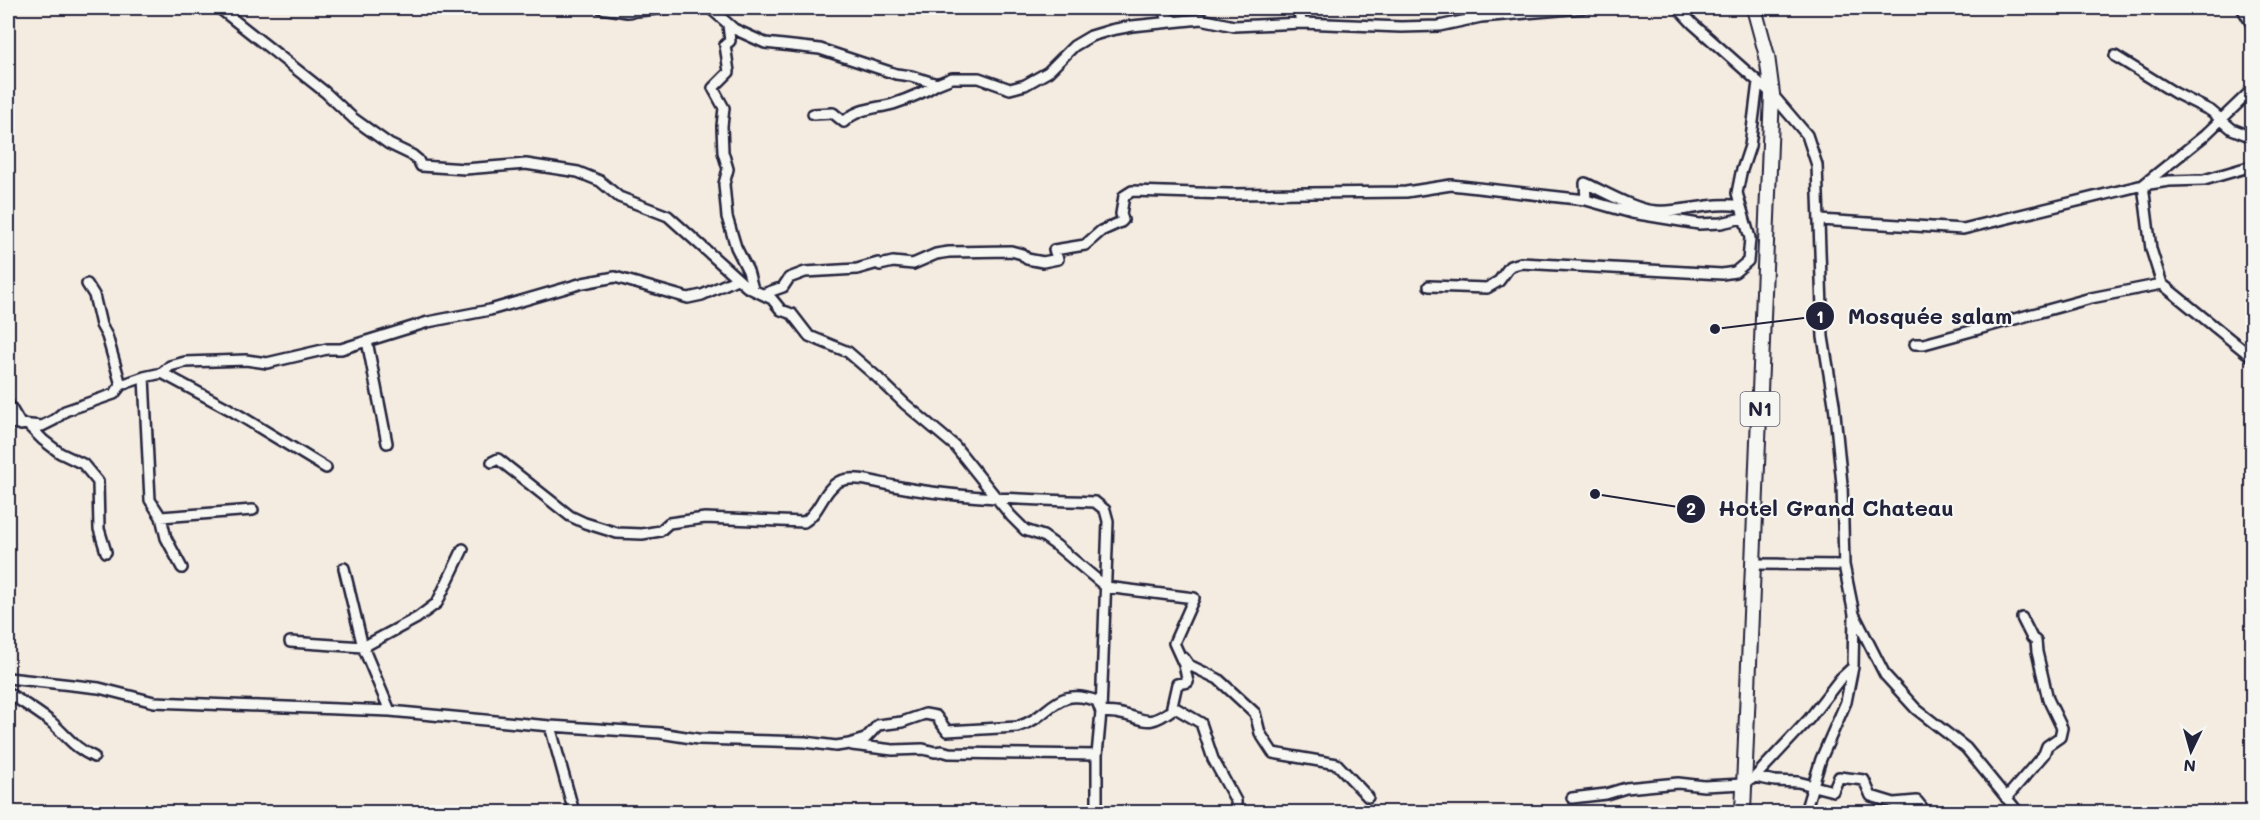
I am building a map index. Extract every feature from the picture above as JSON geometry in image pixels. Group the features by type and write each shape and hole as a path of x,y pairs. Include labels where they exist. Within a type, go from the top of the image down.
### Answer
{"highway":[{"name":"N1","path":"1743,813 1750,781 1754,564 1772,94 1767,56 1754,8"}],"street":[{"path":"220,8 225,8"},
{"path":"220,8 325,92 354,119 389,144 412,155 421,166 465,169 526,164 578,172 600,181 619,197 668,216 747,287 772,299 781,310 792,314 809,336 848,352 878,378 955,446 1025,530 1042,536 1057,546 1106,587 1194,598 1174,643 1188,682 1177,684 1173,709 1154,721 1146,722 1116,712 1101,712"},
{"path":"601,8 627,12 668,8"},
{"path":"710,8 728,25 745,36 765,43 819,49 888,72 937,84"},
{"path":"1162,8 1174,21"},
{"path":"1297,8 1302,23"},
{"path":"813,114 833,113 844,122 852,114 890,105 952,78 979,78 1010,89 1025,85 1048,72 1074,46 1091,36 1111,30 1174,21 1201,19 1234,26 1302,23 1401,27 1439,26 1481,17 1583,8"},
{"path":"1678,8 1772,94 1807,135 1817,165 1823,337 1834,404 1842,484 1844,565 1854,614 1853,668 1846,702 1821,759 1805,813"},
{"path":"2242,8 2253,26"},
{"path":"728,25 730,41 725,45 729,72 713,88 724,108 722,126 723,152 727,161 728,173 724,184 727,217 753,289"},
{"path":"2115,56 2175,93 2211,111 2232,129 2253,137"},
{"path":"1429,286 1487,288 1498,281 1510,266 1521,263 1722,274 1735,272 1748,261 1750,238 1737,194 1750,146 1758,82"},
{"path":"2143,185 2222,120 2253,90"},
{"path":"1820,220 1963,229 2143,185 2169,181 2204,180 2252,165"},
{"path":"1586,200 1585,183 1653,211 1699,208 1724,203 1740,206"},
{"path":"763,294 783,287 789,278 805,272 857,269 878,263 880,265 893,262 913,264 936,254 949,252 1006,253 1011,251 1022,254 1027,259 1043,262 1058,259 1054,250 1085,245 1101,231 1123,220 1124,196 1132,191 1228,194 1406,192 1451,185 1586,200 1632,213 1699,224 1721,224 1743,218"},
{"path":"2143,185 2151,249 2162,284 2253,357"},
{"path":"8,423 42,426 65,411 114,394 121,385 144,376 162,373 170,366 185,362 246,360 267,363 327,348 341,349 428,322 490,310 583,283 615,277 688,298 702,295 737,279"},
{"path":"87,284 94,295 101,325 121,385"},
{"path":"1915,344 1924,344 2091,298 2162,284"},
{"path":"367,341 387,443"},
{"path":"162,373 229,409 326,468"},
{"path":"144,376 150,500 161,517 166,538 182,568"},
{"path":"8,403 25,425 60,453 83,464 98,482 99,529 106,552"},
{"path":"492,462 498,459 570,516 617,533 631,534 660,531 669,523 705,518 804,522 815,513 833,486 841,481 858,479 913,490 1095,502 1105,510 1108,521 1101,712 1097,755 1097,813"},
{"path":"161,517 253,510"},
{"path":"290,642 363,647 417,618 436,603 463,549"},
{"path":"1754,564 1844,565"},
{"path":"344,568 363,647 390,711"},
{"path":"1854,614 1892,684 1916,709 1966,748 2018,813"},
{"path":"2006,798 2044,754 2047,746 2060,737 2062,728 2048,699 2036,641 2032,638 2022,618"},
{"path":"1177,649 1189,665 1218,680 1255,713 1260,733 1273,753 1337,764 1368,797"},
{"path":"1750,781 1809,719 1840,680 1853,668"},
{"path":"8,678 99,688 154,702 390,711 550,726 660,733 698,739 804,742 836,746 865,739 878,725 902,722 925,714 936,716 947,731 965,731 1010,728 1027,724 1064,698 1072,696 1083,696 1097,701 1101,712"},
{"path":"8,693 48,720 66,735 78,750 94,757"},
{"path":"1172,706 1201,723 1213,759 1236,801 1236,813"},
{"path":"550,726 574,813"},
{"path":"849,744 893,750 923,749 949,753 1097,755"},
{"path":"1572,798 1606,794 1626,788 1678,783 1704,786 1750,781 1797,782 1833,791 1839,777 1864,780 1871,796 1894,803 1917,801 1925,811 1935,813"}],"place":[{"name":"Mosquée salam","path":"1715,329"},
{"name":"Hotel Grand Chateau","path":"1595,494"}]}
